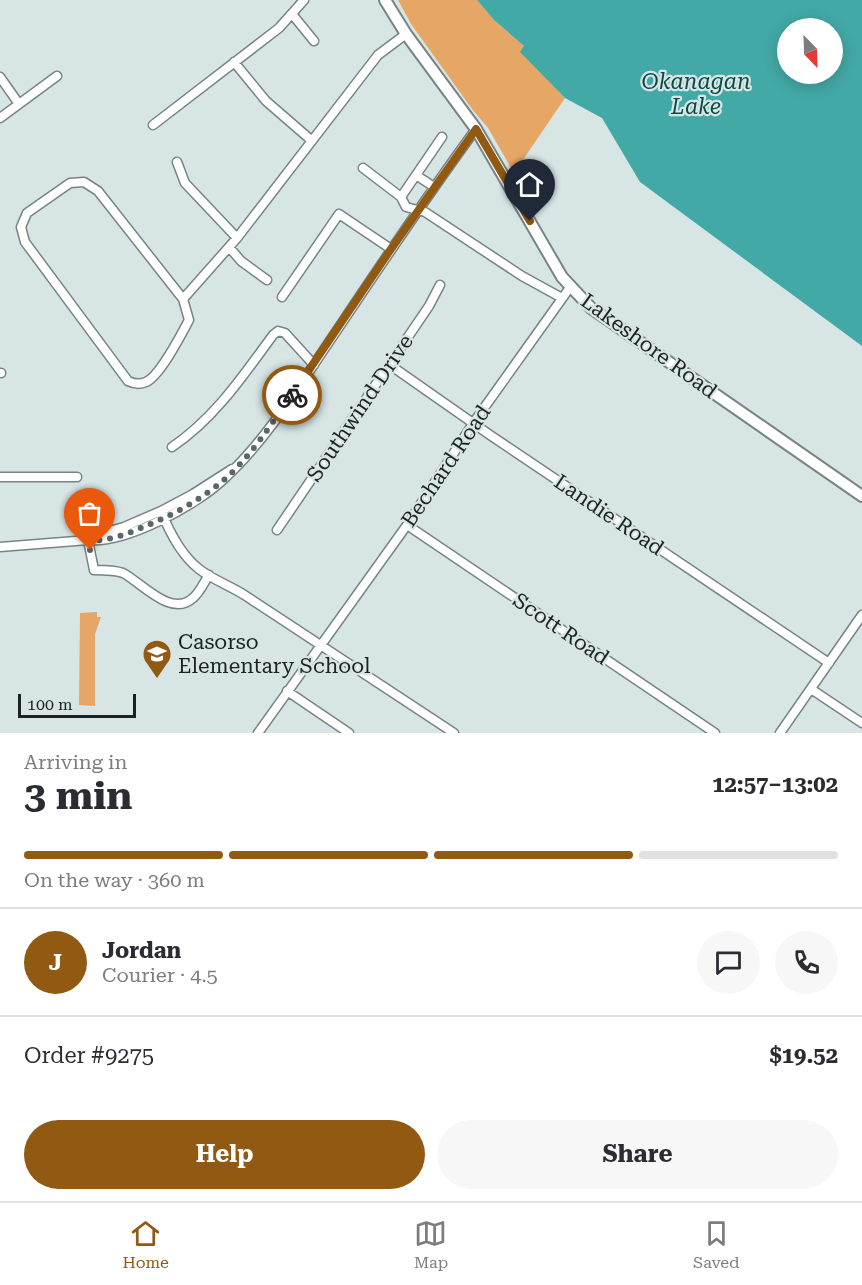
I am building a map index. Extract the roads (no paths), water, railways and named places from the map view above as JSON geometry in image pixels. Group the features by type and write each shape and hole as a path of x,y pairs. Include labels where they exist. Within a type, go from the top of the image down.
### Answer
{"main road":[{"name":"Lakeshore Road","path":"385,0 406,34 476,129 562,277 591,308 862,496"}],"street":[{"path":"153,125 279,28 304,0"},
{"path":"292,14 314,41"},
{"path":"183,299 237,237 378,55 406,34"},
{"path":"234,62 266,101 310,140"},
{"path":"0,118 57,76"},
{"path":"0,77 20,104"},
{"path":"0,548 88,540 98,534 163,515 221,474 238,466 314,364 391,249 476,129"},
{"path":"401,197 442,137"},
{"path":"177,162 185,183 237,237"},
{"path":"363,168 401,197 406,207 425,212 522,276 562,298"},
{"path":"416,175 434,187"},
{"path":"84,182 98,191 183,299 189,320 164,363 149,381 138,385 128,381 25,242 21,227 27,213 70,183 84,182"},
{"path":"282,297 339,214 391,249"},
{"path":"229,247 241,261 267,280"},
{"name":"Southwind Drive","path":"277,530 429,306 440,285"},
{"name":"Bechard Road","path":"258,733 407,525 474,422 571,286"},
{"path":"172,447 192,434 236,386 278,331 285,333 314,364"},
{"name":"Landie Road","path":"390,364 829,663"},
{"path":"0,477 77,477"},
{"path":"163,515 181,549 198,568 245,595 454,733"},
{"name":"Scott Road","path":"407,525 715,733"},
{"path":"88,540 94,570 120,572 166,602 177,605 186,604 195,597 209,575"},
{"path":"780,733 862,615"},
{"path":"811,689 862,723"},
{"path":"287,691 349,733"}],"water":[{"name":"Okanagan Lake","path":"477,0 862,0 862,346 640,182 602,118 565,98 520,52 524,46 494,20"}],"place":[{"name":"Casorso Elementary School","path":"157,680"}]}
